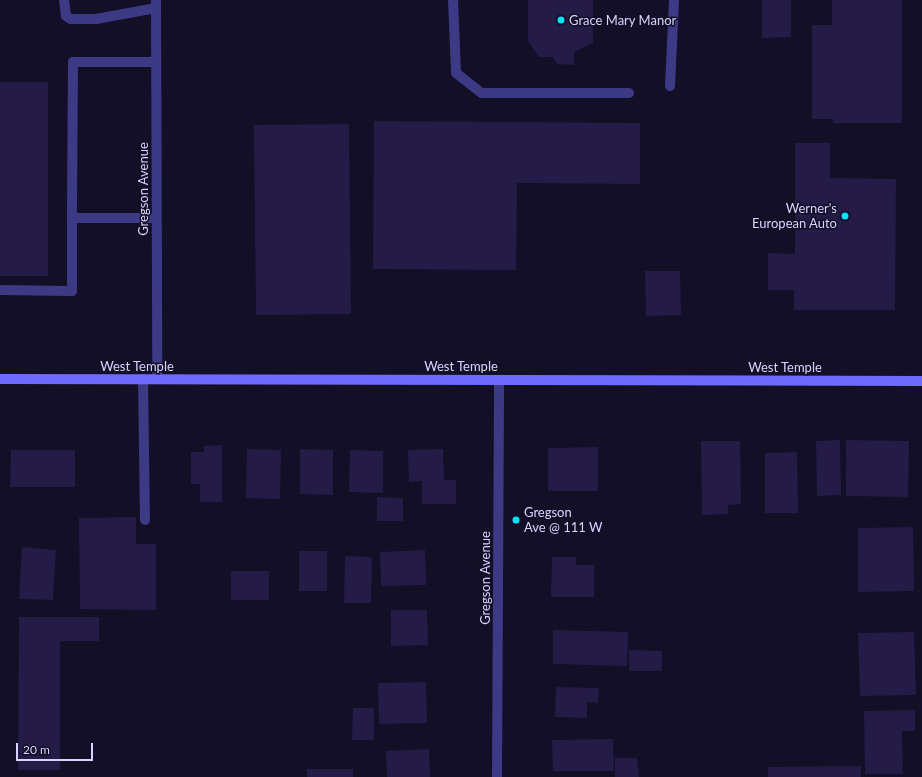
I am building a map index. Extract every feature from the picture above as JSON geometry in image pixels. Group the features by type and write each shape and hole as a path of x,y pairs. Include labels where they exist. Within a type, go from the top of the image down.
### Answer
{"street":[{"path":"64,0 66,16 71,19 96,20 156,4"},
{"path":"453,0 456,73 482,93 629,93"},
{"path":"670,86 674,0"},
{"name":"Gregson Avenue","path":"156,4 157,379"},
{"path":"0,290 72,291 73,62 156,62"},
{"path":"72,218 156,218"},
{"name":"West Temple","path":"0,379 922,380"},
{"path":"143,379 144,520"},
{"name":"Gregson Avenue","path":"497,777 499,380"}],"building":[{"name":"Grace Mary Manor","path":"528,0 593,0 593,43 574,52 574,65 557,64 553,57 539,57 528,41"},
{"path":"762,0 791,0 791,37 762,38"},
{"path":"832,0 902,0 902,123 833,123 833,119 812,119 812,25 832,25"},
{"path":"0,82 48,82 48,276 0,276"},
{"path":"374,121 640,123 640,184 517,183 516,270 373,269"},
{"path":"349,124 351,314 256,315 254,125"},
{"name":"Werner's European Auto","path":"795,143 830,143 830,178 896,179 895,310 794,310 794,290 768,290 768,253 795,254"},
{"path":"645,271 680,271 681,315 646,316"},
{"path":"840,440 841,495 817,496 816,441"},
{"path":"846,440 909,441 908,497 846,496"},
{"path":"701,441 740,441 741,504 728,505 728,514 702,515"},
{"path":"222,445 222,502 200,502 200,484 191,484 191,452 204,452 204,446"},
{"path":"598,447 598,491 548,491 548,448"},
{"path":"247,449 281,450 280,499 246,498"},
{"path":"300,449 333,450 333,495 300,494"},
{"path":"443,449 444,480 456,480 456,504 422,504 422,481 409,482 408,450"},
{"path":"11,450 75,450 75,487 10,487"},
{"path":"350,450 383,451 383,493 349,492"},
{"path":"797,452 798,513 765,513 765,453"},
{"path":"377,497 403,498 403,521 377,521"},
{"path":"136,517 136,544 156,544 156,610 80,609 79,518"},
{"path":"913,527 914,591 858,592 858,528"},
{"path":"22,547 56,550 53,600 19,599"},
{"path":"425,550 426,585 381,586 380,552"},
{"path":"299,551 327,551 327,591 299,591"},
{"path":"345,556 372,557 371,603 344,603"},
{"path":"552,557 576,557 576,565 594,565 594,597 551,597"},
{"path":"231,571 269,571 269,600 231,600"},
{"path":"391,610 427,610 428,645 391,646"},
{"path":"19,617 99,617 99,641 60,641 60,770 18,770"},
{"path":"553,630 628,632 627,666 553,664"},
{"path":"914,632 916,695 860,696 858,633"},
{"path":"629,650 662,651 662,671 629,671"},
{"path":"426,682 427,723 379,724 378,683"},
{"path":"556,687 599,688 598,703 587,702 587,718 555,717"},
{"path":"353,708 374,708 374,740 352,740"},
{"path":"915,710 915,731 902,731 903,774 865,774 864,711"},
{"path":"613,739 614,771 553,771 552,740"},
{"path":"429,749 430,777 387,777 386,751"},
{"path":"615,758 637,758 639,777 615,777"},
{"path":"861,766 861,777 768,777 768,767"},
{"path":"307,769 353,769 353,777 307,777"}],"place":[{"name":"Grace Mary Manor","path":"561,20"},
{"name":"Werner's European Auto","path":"845,216"},
{"name":"Gregson Ave @ 111 W","path":"516,520"}]}
